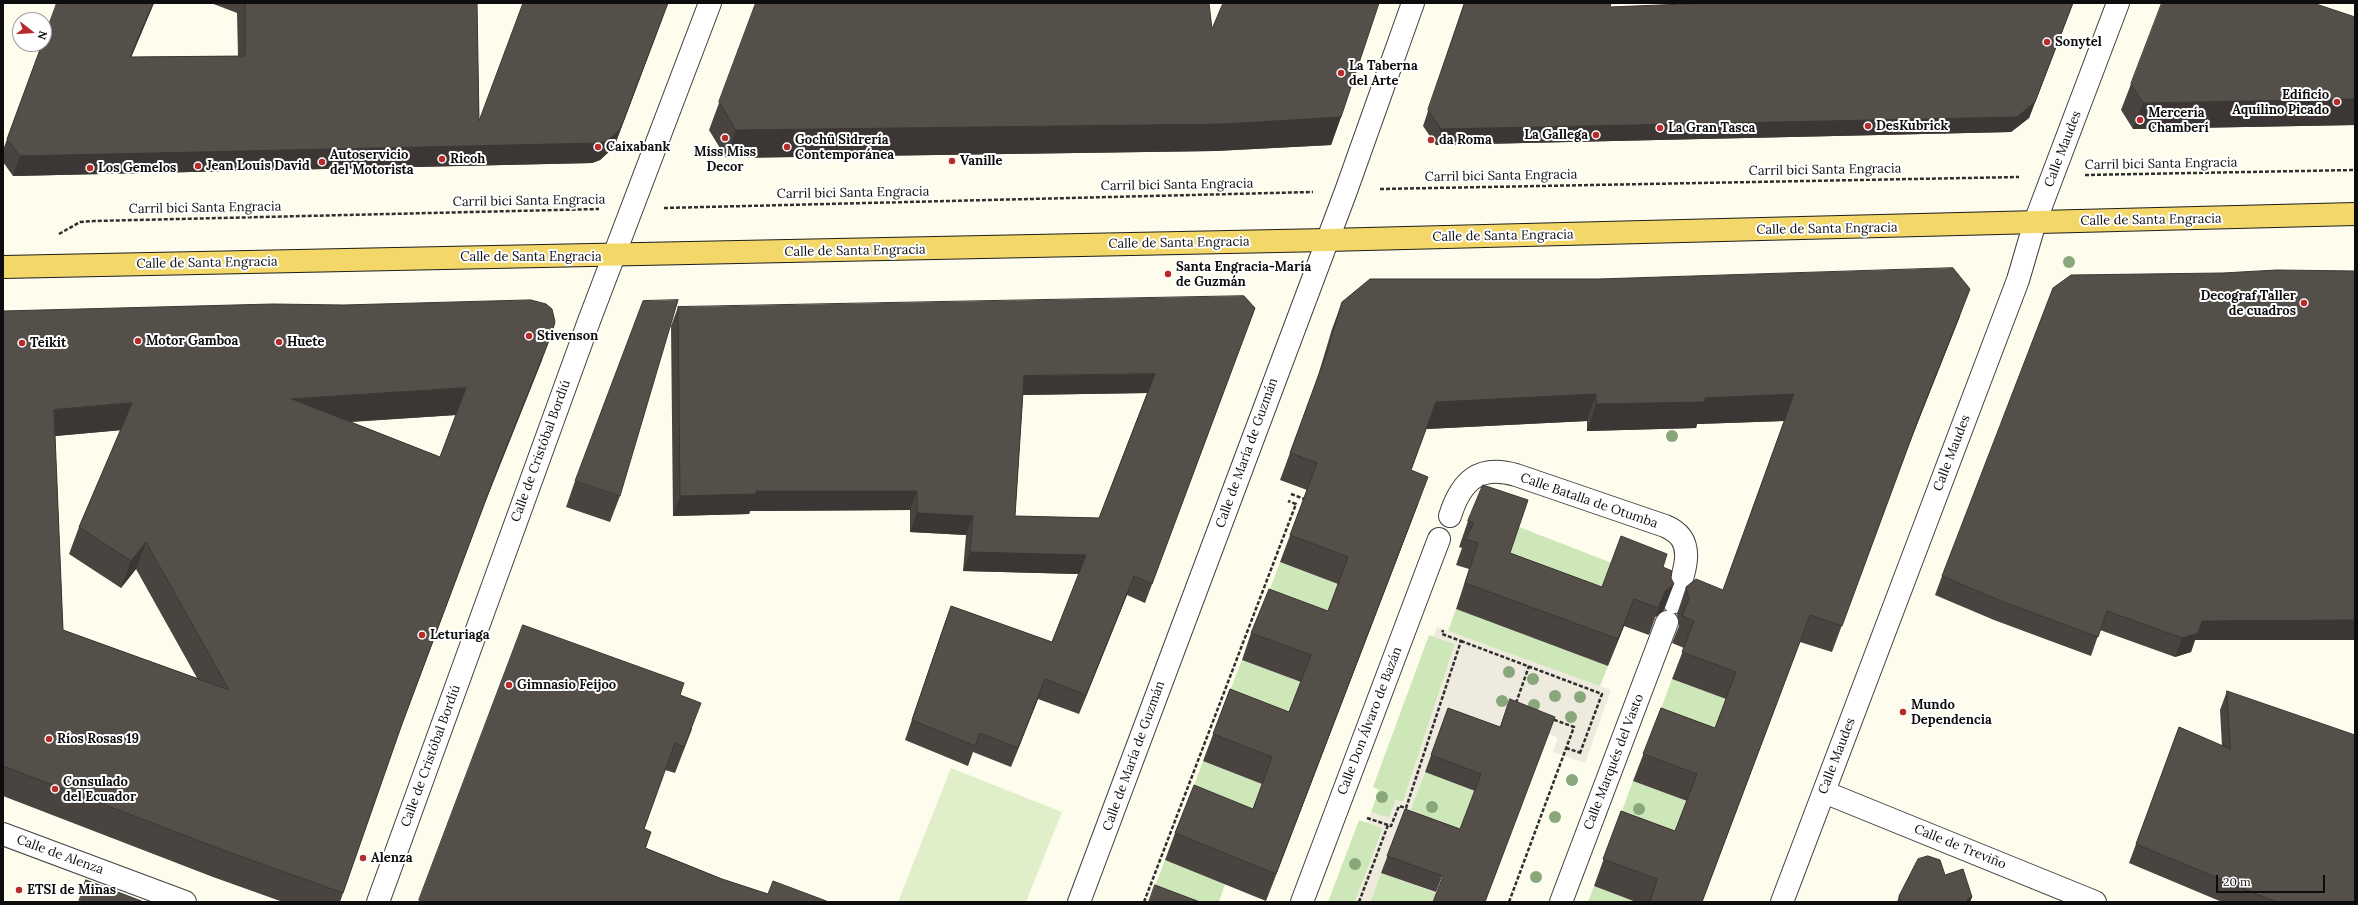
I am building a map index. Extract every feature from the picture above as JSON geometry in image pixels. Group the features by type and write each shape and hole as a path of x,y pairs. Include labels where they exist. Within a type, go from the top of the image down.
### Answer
{"main road":[{"name":"Calle de Santa Engracia","path":"3,268 1327,240 2355,214"}],"street":[{"name":"Calle de Cristóbal Bordiú","path":"378,902 613,256 710,3"},
{"name":"Calle de María de Guzmán","path":"1079,902 1346,191 1412,3"},
{"name":"Calle Maudes","path":"1782,902 2018,280 2035,222 2118,3"},
{"name":"Calle Batalla de Otumba","path":"1450,516 1462,489 1466,484 1479,474 1495,471 1516,475 1665,526 1681,535 1685,545 1684,569 1674,602"},
{"name":"Calle Don Álvaro de Bazán","path":"1302,902 1439,540"},
{"name":"Calle Marqués del Vasto","path":"1561,902 1667,622"},
{"name":"Calle de Treviño","path":"1824,792 2095,902"},
{"name":"Calle de Alenza","path":"3,834 185,902"}],"path":[{"name":"Carril bici Santa Engracia","path":"54,235 66,231 80,222 94,221 632,209 1346,191 1409,188 1932,177 2052,177 2116,174 2355,170"},
{"path":"1290,494 1313,502"},
{"path":"1144,902 1296,504 1288,501"},
{"path":"1443,630 1442,634 1602,694 1580,753"},
{"path":"1363,816 1391,826 1399,806 1406,808 1461,640"},
{"path":"1516,705 1529,666"},
{"path":"1509,902 1574,727 1545,716"},
{"path":"1566,748 1588,756"},
{"path":"1359,902 1388,825"}],"green space":[{"path":"1519,527 1612,563 1592,613 1500,579"},
{"path":"1280,562 1338,584 1318,638 1260,616"},
{"path":"1456,609 1608,666 1600,686 1558,737 1549,734 1466,638 1448,631"},
{"path":"1429,635 1455,644 1403,802 1396,800 1389,818 1371,812 1379,790 1373,787"},
{"path":"1242,660 1301,682 1290,713 1220,716"},
{"path":"1672,679 1726,699 1705,755 1651,735"},
{"path":"1203,761 1263,784 1243,836 1184,812"},
{"path":"951,768 1062,812 1026,902 898,902"},
{"path":"1425,772 1475,791 1454,846 1399,825 1403,813 1409,814"},
{"path":"1633,781 1687,801 1666,858 1612,838"},
{"path":"1359,820 1383,828 1355,902 1328,902"},
{"path":"1165,860 1225,884 1219,902 1149,902"},
{"path":"1381,873 1437,893 1433,902 1370,902"},
{"path":"1594,886 1636,902 1588,902"}],"shaded area":[{"path":"1437,627 1611,690 1585,763 1553,752 1558,737 1549,734 1494,744 1442,725 1409,814 1403,813 1370,902 1355,902 1383,829 1368,823 1371,812 1389,818 1396,800 1403,802 1455,644 1433,636"}],"building":[{"path":"57,3 153,3 130,57 245,56 245,3 477,3 479,121 523,3 668,3 623,122 619,130 607,141 599,143 20,156 7,139 39,52 52,52 52,16"},
{"path":"756,3 1209,3 1212,29 1223,3 1379,3 1341,117 1225,124 736,130 719,102"},
{"path":"1465,3 1611,3 1610,7 1710,3 2073,3 2035,102 2017,117 1441,129 1428,110"},
{"path":"2162,3 2313,3 2355,17 2355,99 2143,103 2131,84"},
{"path":"1953,268 1970,289 1918,420 1842,626 1810,615 1702,902 1650,902 1657,879 1603,859 1621,811 1675,831 1697,774 1643,754 1661,708 1715,728 1736,672 1682,652 1694,621 1682,616 1689,599 1686,587 1696,579 1723,590 1794,394 1705,398 1705,402 1596,404 1596,394 1436,402 1411,470 1428,477 1276,874 1175,833 1194,785 1253,809 1272,757 1213,734 1230,689 1289,712 1311,655 1251,633 1269,589 1328,611 1348,557 1290,535 1317,463 1290,453 1327,352 1342,302 1370,279 1598,279"},
{"path":"2277,270 2355,271 2355,620 2202,621 2198,633 2182,638 2107,611 2098,637 2001,601 1942,576 2053,288 2071,275 2223,273"},
{"path":"1244,296 1255,308 1152,584 1134,576 1086,695 1045,679 1018,748 980,733 975,746 912,720 951,606 1052,642 1086,555 970,552 973,516 917,513 917,491 756,491 756,494 680,496 678,307","holes":["1155,374 1099,518 1015,516 1024,376"]},
{"path":"531,300 546,304 552,309 555,322 552,333 494,478 402,724 343,893 223,850 3,766 3,311 273,304 343,305","holes":["466,388 440,457 292,399","132,403 79,527 131,561 146,542 229,690 63,630 54,410"]},
{"path":"678,300 620,496 575,481 643,301"},
{"path":"1483,485 1528,500 1510,553 1602,587 1621,536 1667,554 1663,567 1672,571 1671,578 1674,584 1665,591 1658,608 1634,599 1618,639 1465,583 1478,543 1465,539 1474,523 1468,521"},
{"path":"523,625 684,683 680,695 701,703 684,747 675,743 644,829 651,832 645,848 722,879 768,894 773,881 829,902 420,902 419,900"},
{"path":"2227,691 2355,735 2355,902 2276,902 2136,844 2179,727 2230,749"},
{"path":"1510,699 1555,717 1485,902 1433,902 1443,876 1387,856 1405,809 1460,829 1481,774 1431,755 1448,708 1500,727"},
{"path":"1928,856 1940,860 1945,875 1963,869 1972,897 1967,899 1968,902 1901,902 1899,896 1918,859"},
{"path":"86,880 144,902 79,902"},
{"path":"1155,885 1200,902 1149,902"}],"place":[{"name":"Sonytel","path":"2047,42"},
{"name":"La Taberna del Arte","path":"1341,73"},
{"name":"Edificio Aquilino Picado","path":"2337,102"},
{"name":"Mercería Chamberí","path":"2140,120"},
{"name":"DesKubrick","path":"1868,126"},
{"name":"La Gran Tasca","path":"1660,128"},
{"name":"La Gallega","path":"1596,135"},
{"name":"Miss Miss Decor","path":"725,138"},
{"name":"da Roma","path":"1431,140"},
{"name":"Caixabank","path":"598,147"},
{"name":"Gochü Sidrería Contemporánea","path":"787,147"},
{"name":"Ricoh","path":"442,159"},
{"name":"Vanille","path":"952,161"},
{"name":"Autoservicio del Motorista","path":"322,162"},
{"name":"Jean Louis David","path":"198,166"},
{"name":"Los Gemelos","path":"90,168"},
{"name":"Santa Engracia-María de Guzmán","path":"1168,274"},
{"name":"Decograf Taller de cuadros","path":"2304,303"},
{"name":"Stivenson","path":"529,336"},
{"name":"Motor Gamboa","path":"138,341"},
{"name":"Huete","path":"279,342"},
{"name":"Teikit","path":"22,343"},
{"name":"Leturiaga","path":"422,635"},
{"name":"Gimnasio Feijoo","path":"509,685"},
{"name":"Mundo Dependencia","path":"1903,712"},
{"name":"Ríos Rosas 19","path":"49,739"},
{"name":"Consulado del Ecuador","path":"55,789"},
{"name":"Alenza","path":"363,858"},
{"name":"ETSI de Minas","path":"19,890"}]}
